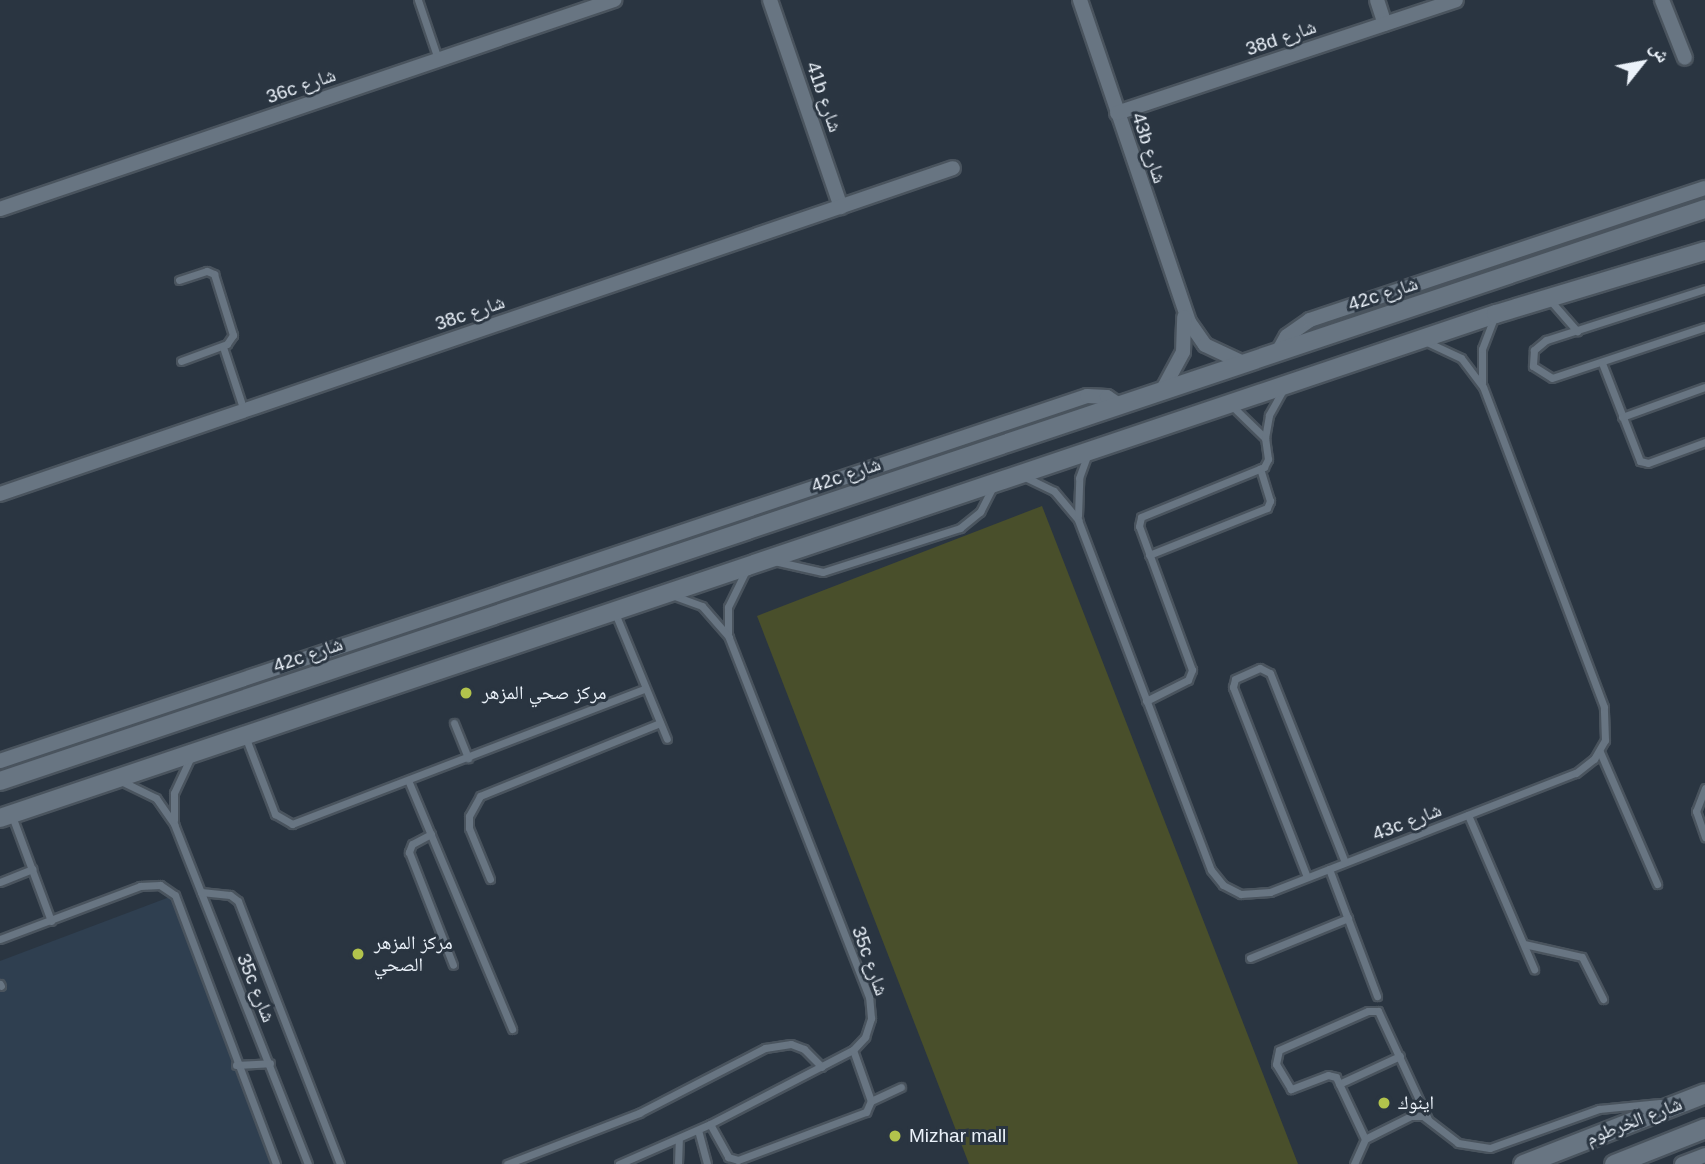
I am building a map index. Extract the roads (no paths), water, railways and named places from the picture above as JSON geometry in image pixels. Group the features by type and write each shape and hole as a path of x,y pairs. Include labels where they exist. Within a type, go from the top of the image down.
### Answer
{"main road":[{"name":"شارع الخرطوم","path":"1523,1164 1705,1093"},
{"name":"شارع الخرطوم","path":"1614,1164 1705,1128"},
{"path":"1654,1164 1679,1139"}],"street":[{"name":"36c شارع","path":"0,209 614,0"},
{"name":"41b شارع","path":"770,0 841,207"},
{"name":"43b شارع","path":"1080,0 1183,309 1206,345 1243,363"},
{"path":"1377,0 1385,24"},
{"name":"38d شارع","path":"1117,113 1456,0"},
{"path":"1662,0 1685,58"},
{"name":"38c شارع","path":"0,494 953,168"},
{"path":"1278,352 1287,336 1310,320 1705,188"},
{"name":"42c شارع","path":"0,781 1705,209"},
{"path":"6,816 1496,314 1705,251"},
{"name":"43b شارع","path":"1162,391 1183,352 1183,309"},
{"path":"0,761 1087,396 1107,397 1119,405"},
{"path":"1682,1164 1705,1155"}],"lane":[{"path":"418,0 438,60"},
{"path":"179,280 207,271 214,274 232,330 231,340 223,347 181,361"},
{"path":"1705,289 1539,344 1532,358 1537,372 1552,379 1705,327"},
{"path":"1548,298 1577,331"},
{"path":"1483,387 1482,349 1496,314"},
{"path":"1415,341 1439,346 1461,358 1483,387 1604,707 1607,729 1600,752 1657,884"},
{"path":"223,347 244,411"},
{"path":"1602,363 1642,462 1705,442"},
{"path":"1146,701 1188,680 1192,670 1139,526 1144,513 1260,469 1268,459 1265,438 1269,415 1287,385"},
{"path":"1622,417 1705,387"},
{"path":"1228,404 1253,422 1265,438"},
{"name":"43c شارع","path":"1078,520 1079,478 1089,452"},
{"path":"1149,555 1267,508 1270,501 1260,469"},
{"name":"43c شارع","path":"1019,475 1054,491 1078,520 1216,878 1231,891 1250,895 1329,869 1576,773 1600,752"},
{"path":"770,559 823,572 960,527 980,512 995,483"},
{"name":"35c شارع","path":"750,566 728,607 729,637 869,998 869,1028 853,1050"},
{"name":"35c شارع","path":"663,596 702,606 729,637"},
{"path":"615,612 644,689 667,739"},
{"path":"1307,877 1233,687 1235,679 1260,668 1270,673 1345,862"},
{"path":"245,736 278,819 292,824 644,689"},
{"path":"454,723 468,758"},
{"path":"490,879 469,828 472,805 480,796 660,723"},
{"name":"35c شارع","path":"174,824 174,793 194,753"},
{"name":"35c شارع","path":"113,780 156,798 174,824 308,1164"},
{"path":"408,780 512,1029"},
{"path":"1705,788 1696,811 1705,837"},
{"path":"1468,815 1534,969"},
{"path":"6,816 33,869 51,921"},
{"path":"431,834 412,844 409,852 453,965"},
{"path":"0,882 33,869"},
{"path":"1329,869 1377,996"},
{"path":"0,939 152,884 175,895 236,1065 276,1164"},
{"path":"201,892 230,895 238,901 340,1164"},
{"path":"1250,958 1348,918"},
{"path":"1524,944 1582,957 1604,999"},
{"path":"1365,1139 1339,1084 1331,1075 1291,1089 1276,1064 1276,1054 1374,1010 1382,1014 1428,1119 1458,1143 1490,1148 1599,1109 1641,1103 1678,1104"},
{"path":"507,1164 639,1113 765,1048 778,1044 804,1049 822,1067"},
{"path":"620,1164 698,1130 853,1050 871,1101"},
{"path":"1339,1084 1401,1056"},
{"path":"236,1065 270,1063"},
{"path":"710,1124 728,1157 738,1160 862,1114 871,1101 901,1087"},
{"path":"1354,1164 1365,1139 1410,1116 1428,1119"},
{"path":"698,1130 707,1164"},
{"path":"678,1164 679,1139"}],"place":[{"name":"مركز صحي المزهر","path":"466,693"},
{"name":"مركز المزهر الصحي","path":"358,954"},
{"name":"اينوك","path":"1384,1103"},
{"name":"Mizhar mall","path":"895,1136"}]}
